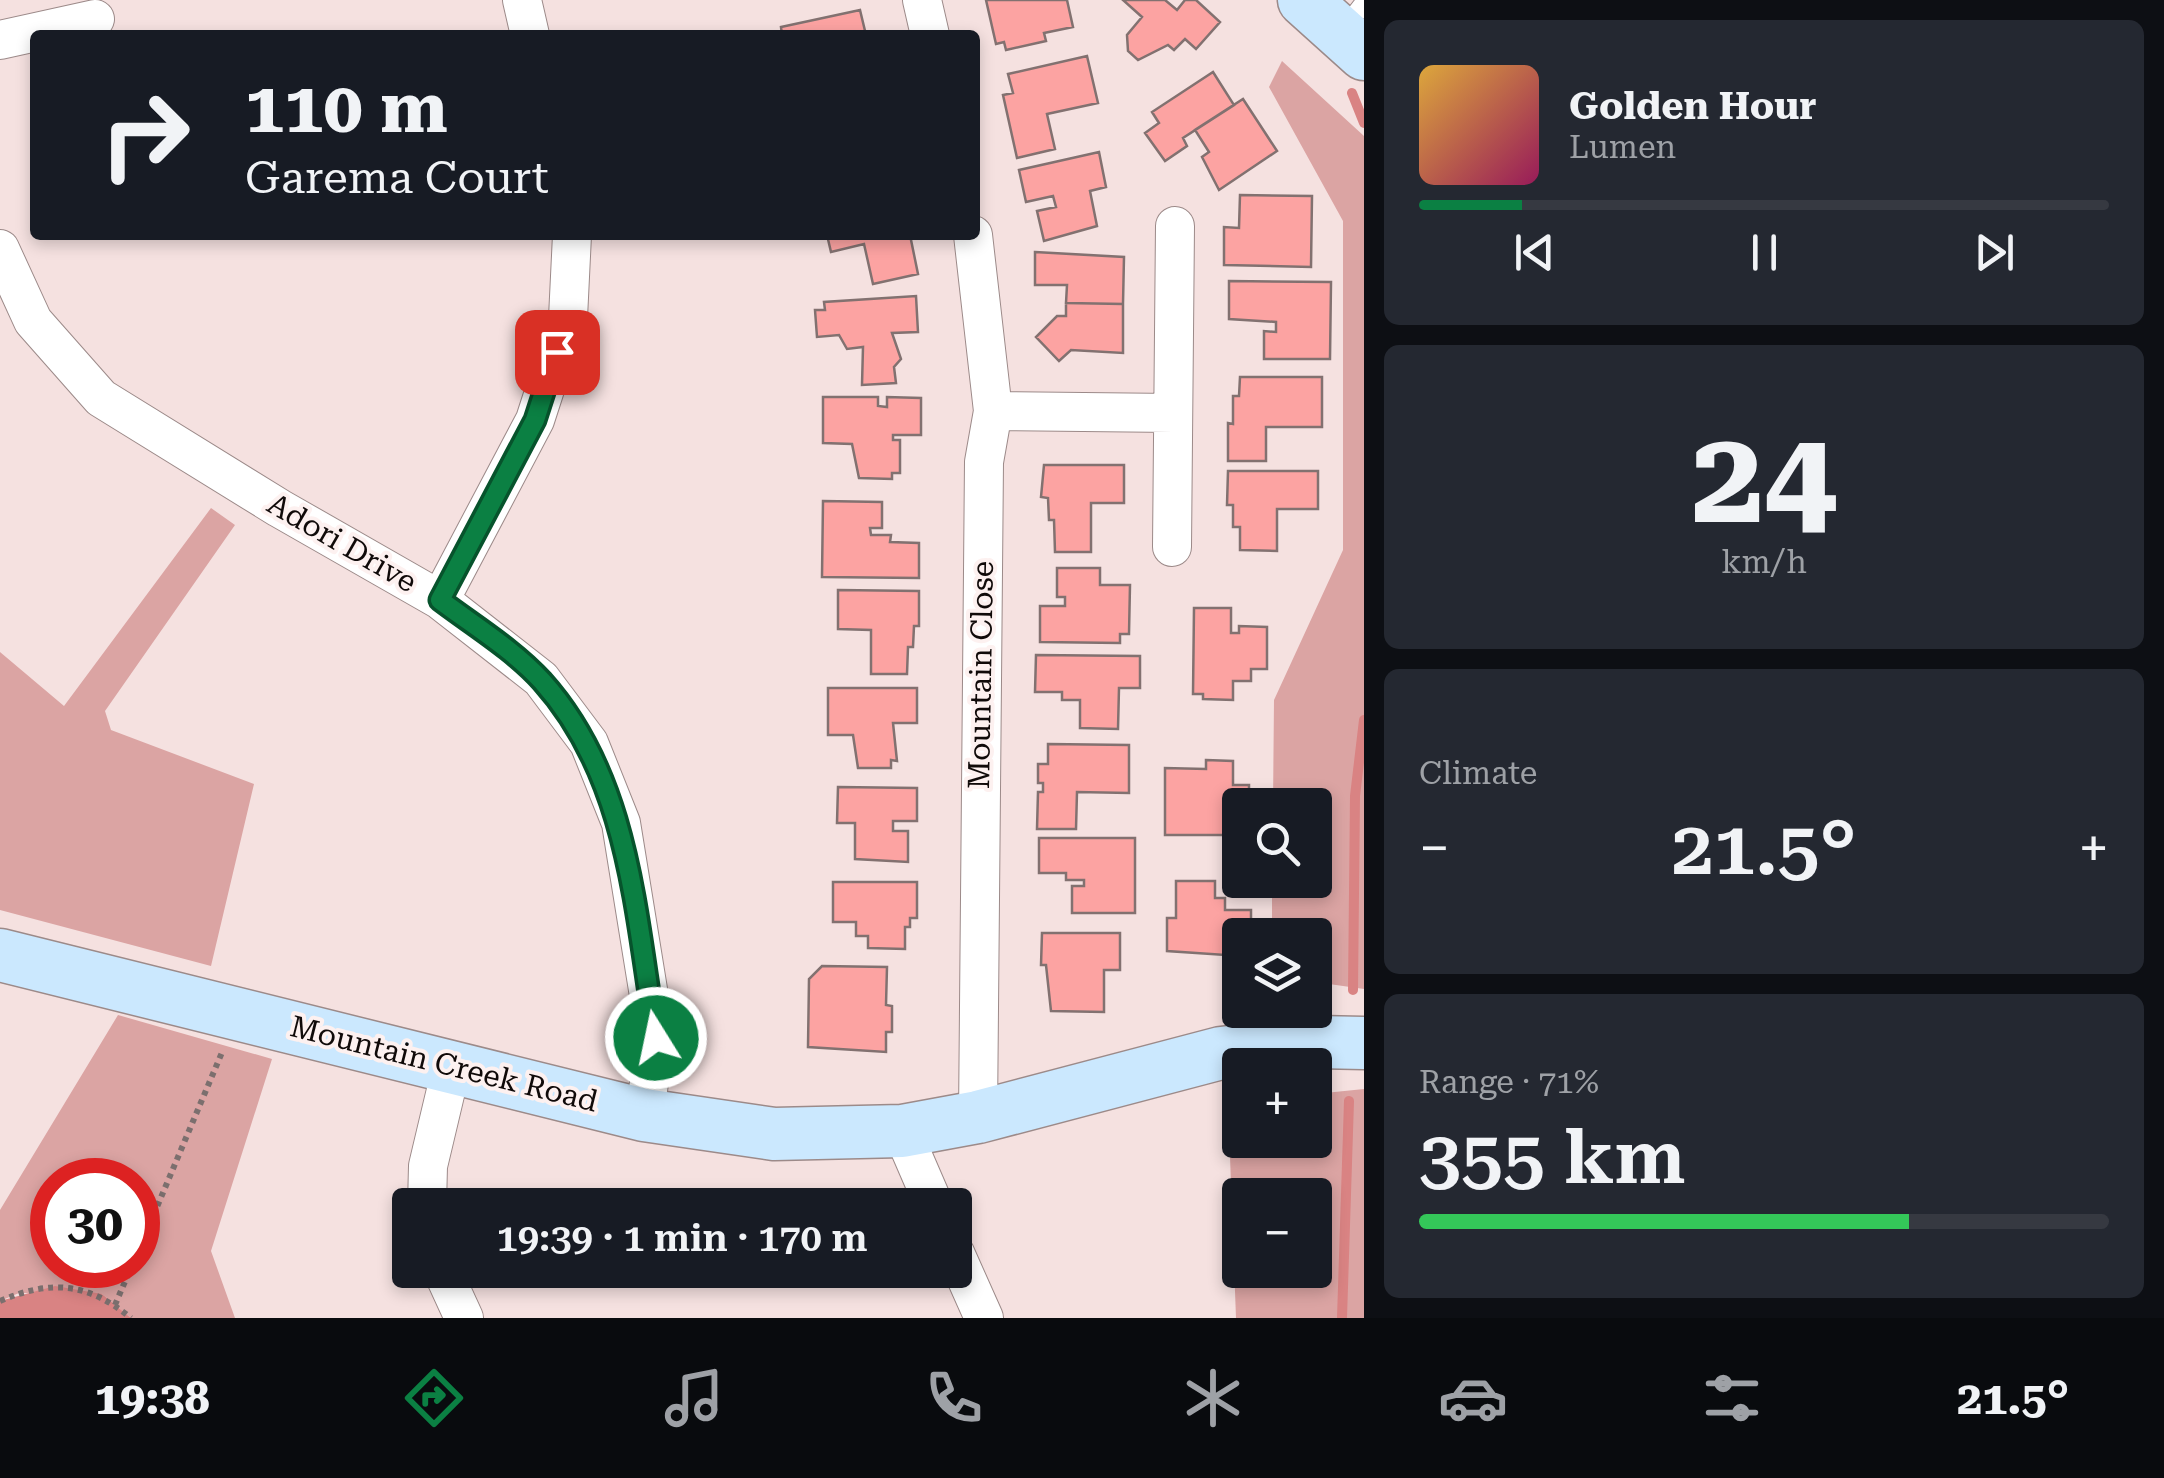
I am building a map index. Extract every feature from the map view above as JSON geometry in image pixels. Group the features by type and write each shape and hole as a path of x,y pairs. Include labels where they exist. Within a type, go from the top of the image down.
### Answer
{"street":[{"path":"522,0 529,30"},
{"path":"922,0 929,30"},
{"path":"43,30 95,18"},
{"path":"0,40 30,33"},
{"path":"1172,547 1175,226"},
{"path":"440,600 535,420 568,318 572,240"},
{"name":"Mountain Close","path":"973,240 983,353 993,411 984,462 978,1117"},
{"name":"Adori Drive","path":"0,249 33,321 101,398 279,508 440,600 540,679 589,744 614,808 656,1038 644,1115"},
{"path":"993,411 1173,413"},
{"name":"Mountain Creek Road","path":"0,955 452,1064 644,1115 774,1134 902,1131 978,1117 1222,1053 1317,1042 1364,1043"},
{"path":"428,1188 428,1166 452,1064"},
{"path":"902,1131 927,1188"},
{"path":"450,1288 464,1318"},
{"path":"971,1288 984,1318"}],"path":[{"path":"160,1199 238,1012"},
{"path":"0,1301 54,1286 102,1294 131,1318"},
{"path":"115,1305 122,1288"}],"shaded area":[{"path":"1282,61 1364,136 1364,989 1332,984 1332,918 1272,918 1272,898 1332,898 1332,788 1273,788 1274,700 1343,550 1343,221 1269,87"},
{"path":"211,508 235,525 105,711 111,730 254,784 211,966 0,910 0,652 64,706"},
{"path":"118,1015 272,1059 211,1251 235,1318 131,1318 102,1294 19,1293 0,1301 0,1210 30,1160 30,1288 160,1288 160,1158 31,1158"},
{"path":"1364,1089 1364,1318 1236,1318 1235,1288 1332,1288 1332,1178 1231,1178 1230,1158 1332,1158 1332,1092"},
{"path":"48,1288 67,1288 102,1294 131,1318 0,1318 0,1301"}],"building":[{"path":"986,0 1067,0 1073,27 1044,33 1046,41 1006,50 1004,42 996,44"},
{"path":"1123,0 1165,0 1177,10 1185,0 1196,0 1220,22 1196,49 1185,39 1174,50 1168,45 1138,60 1128,51 1127,35 1142,17"},
{"path":"860,10 865,30 781,30"},
{"path":"1087,56 1098,103 1047,114 1055,149 1017,158 1003,95 1013,93 1008,74"},
{"path":"1213,72 1234,105 1183,138 1187,146 1165,161 1145,133 1159,123 1152,112"},
{"path":"1243,99 1277,151 1219,190 1202,157 1209,152 1195,130"},
{"path":"1099,152 1106,187 1090,191 1097,226 1044,241 1037,211 1056,207 1053,196 1026,202 1019,170"},
{"path":"1240,195 1312,196 1311,267 1224,265 1224,227 1239,228"},
{"path":"828,240 911,240 918,274 873,284 864,244 831,252"},
{"path":"1035,252 1124,257 1123,304 1066,303 1067,285 1035,285"},
{"path":"1229,281 1331,282 1330,359 1264,359 1264,331 1276,332 1276,322 1229,319"},
{"path":"916,296 918,332 892,333 901,359 894,367 896,383 862,385 863,347 847,349 839,335 817,337 815,310 825,310 824,302"},
{"path":"1066,303 1123,304 1123,353 1071,350 1059,361 1036,337 1057,316 1066,316"},
{"path":"1240,377 1322,377 1322,427 1266,427 1266,461 1228,461 1228,423 1233,424 1233,396 1239,396"},
{"path":"823,397 878,397 878,406 887,407 887,397 921,398 921,435 893,435 893,440 900,440 900,473 892,473 892,479 859,478 852,444 823,443"},
{"path":"1044,465 1124,465 1124,503 1091,503 1091,552 1055,552 1054,520 1049,520 1048,498 1041,497"},
{"path":"1228,471 1318,471 1318,509 1277,509 1277,551 1240,550 1240,527 1233,527 1233,505 1227,505"},
{"path":"823,501 882,502 882,528 870,528 871,535 891,535 890,542 919,543 919,578 822,577"},
{"path":"1057,568 1100,568 1100,585 1130,585 1129,634 1120,634 1120,643 1040,642 1040,606 1065,606 1065,597 1057,597"},
{"path":"838,590 919,591 919,626 914,626 913,647 908,647 907,674 871,674 871,630 838,629"},
{"path":"1194,608 1231,608 1231,633 1239,633 1239,626 1267,627 1267,669 1251,669 1251,681 1233,681 1233,700 1203,699 1203,694 1193,694"},
{"path":"1036,655 1140,656 1140,688 1119,688 1118,729 1080,728 1080,700 1062,700 1062,692 1035,692"},
{"path":"828,688 917,688 917,723 893,723 897,761 891,760 891,768 858,768 853,735 828,735"},
{"path":"1048,744 1129,745 1129,793 1077,792 1076,829 1037,829 1038,792 1043,792 1043,783 1038,783 1038,764 1048,764"},
{"path":"1206,760 1233,761 1233,785 1249,785 1222,788 1222,835 1165,835 1165,768 1206,769"},
{"path":"838,787 917,788 917,821 893,821 893,831 908,831 908,862 855,859 855,823 837,823"},
{"path":"1039,838 1135,838 1135,913 1072,913 1072,886 1084,886 1084,880 1066,880 1066,873 1039,873"},
{"path":"1176,881 1215,881 1215,898 1225,898 1225,910 1251,910 1251,918 1222,918 1222,955 1167,951 1167,918 1176,918"},
{"path":"833,882 917,882 917,918 910,918 910,927 905,927 905,949 868,948 868,936 856,936 856,922 833,922"},
{"path":"1042,933 1120,933 1120,970 1104,970 1104,1012 1051,1011 1046,965 1041,965"},
{"path":"822,966 887,967 886,1005 892,1006 892,1032 886,1032 886,1052 808,1047 809,979"}],"waterway":[{"path":"1352,93 1364,123"},
{"path":"1353,990 1355,796 1364,720"},
{"path":"1342,1318 1349,1101"}],"route":[{"path":"557,352 535,420 440,600 540,679 589,744 620,824 656,1038"}]}
